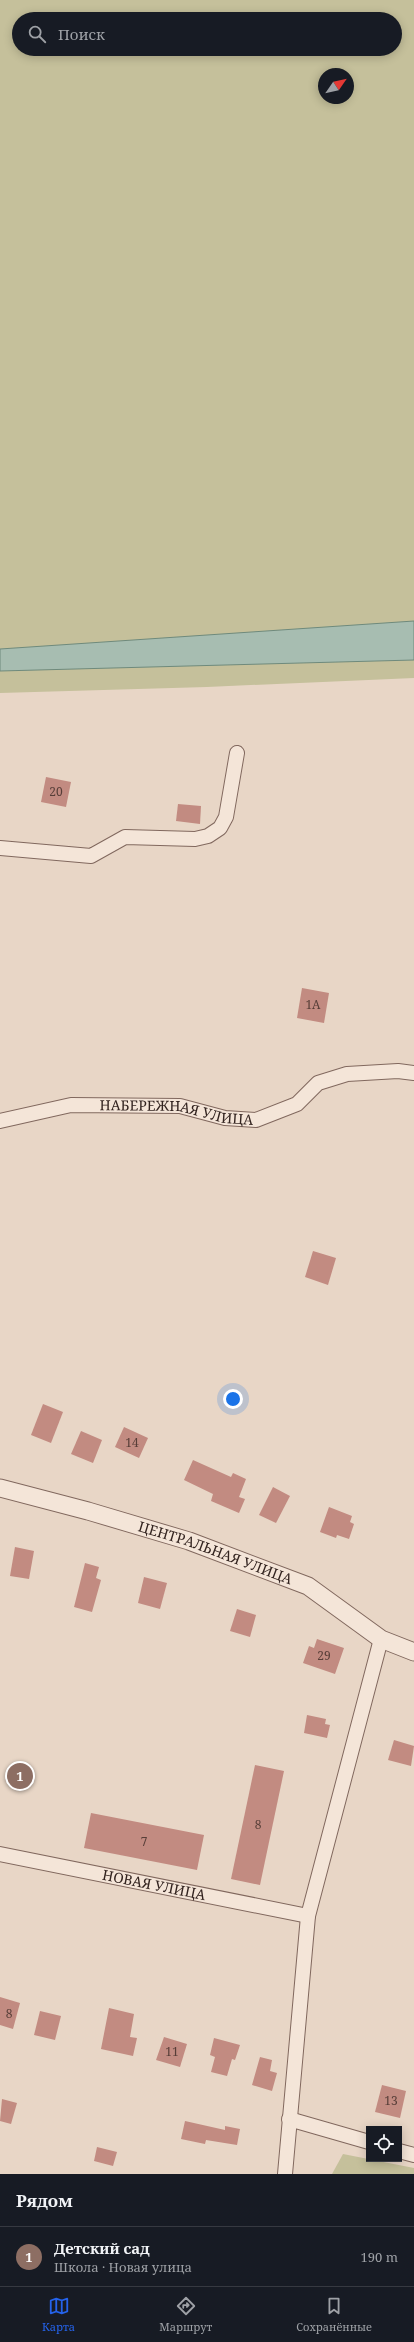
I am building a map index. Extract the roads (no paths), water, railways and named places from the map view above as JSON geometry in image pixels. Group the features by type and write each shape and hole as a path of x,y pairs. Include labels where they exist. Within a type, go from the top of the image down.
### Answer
{"street":[{"path":"0,848 91,856 125,837 138,836 195,839 208,836 220,828 226,817 237,753"},
{"name":"НАБЕРЕЖНАЯ УЛИЦА","path":"0,1121 71,1105 180,1106 225,1118 256,1120 297,1104 318,1083 346,1074 398,1071 414,1073"},
{"name":"ЦЕНТРАЛЬНАЯ УЛИЦА","path":"0,1488 189,1540 308,1586 381,1639 414,1652"},
{"path":"285,2174 308,1916 381,1639"},
{"name":"НОВАЯ УЛИЦА","path":"0,1854 308,1916"},
{"path":"290,2119 366,2141"},
{"path":"402,2152 414,2155"}],"place":[{"name":"Детский сад","path":"20,1776"}]}
